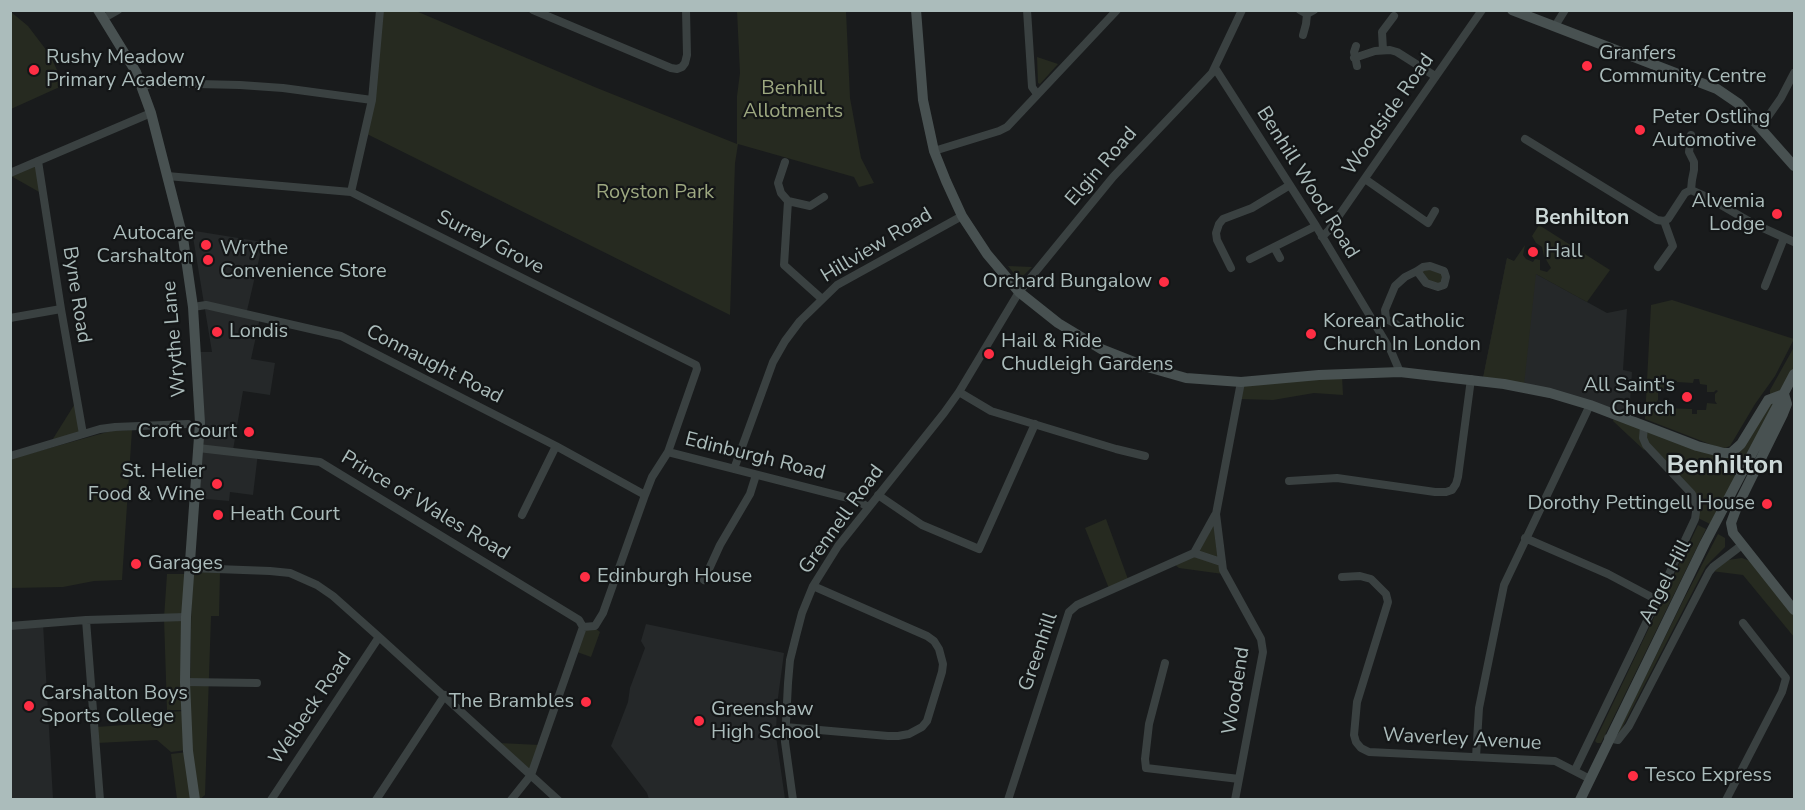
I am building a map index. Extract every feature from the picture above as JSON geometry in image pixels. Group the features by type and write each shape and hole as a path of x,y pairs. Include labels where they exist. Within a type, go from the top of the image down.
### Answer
{"main road":[{"path":"916,10 923,99 934,151 962,216 987,254 1019,292 1077,336 1101,349 1186,378 1241,382 1319,375 1400,372 1471,379 1550,393 1724,453 1731,453 1741,444 1768,400 1784,393 1793,380"},
{"path":"1512,10 1717,89 1739,105 1794,166"},
{"name":"Wrythe Lane","path":"101,14 135,72 152,113 183,238 193,307 200,423 186,617 186,682 188,751 195,800"},
{"path":"1784,393 1787,404 1733,516 1732,528 1742,545 1794,610"},
{"name":"Angel Hill","path":"1580,800 1608,738 1710,534 1784,393"}],"street":[{"path":"101,14 118,10"},
{"path":"351,192 372,100 380,10"},
{"path":"533,10 671,68 682,67 687,56 686,10"},
{"path":"1027,10 1032,87 1037,94"},
{"path":"934,151 1007,127 1117,10"},
{"path":"1215,68 1242,10"},
{"name":"Woodside Road","path":"1322,237 1482,10"},
{"path":"1555,26 1565,10"},
{"path":"1303,35 1307,12"},
{"path":"1383,50 1382,32 1394,16"},
{"path":"1356,46 1356,62 1367,52 1383,50 1398,52 1435,76"},
{"name":"Benhill Wood Road","path":"1215,68 1316,226 1391,351 1400,372"},
{"name":"Elgin Road","path":"1019,292 1113,177 1215,68"},
{"path":"1760,128 1781,98 1794,73"},
{"path":"141,87 155,83 249,86 283,88 372,100"},
{"path":"10,173 152,113"},
{"path":"1691,135 1689,152 1694,162 1692,190"},
{"path":"1525,140 1657,220 1664,221 1671,215 1685,193 1692,190 1752,223 1794,242"},
{"name":"Byne Road","path":"38,161 83,434"},
{"path":"785,162 778,183 781,193 788,201 810,206 824,197"},
{"name":"Surrey Grove","path":"167,176 351,192 696,365 697,369 668,452"},
{"path":"1365,179 1428,223 1435,211"},
{"path":"1231,268 1217,240 1216,233 1219,224 1223,219 1252,208 1290,185"},
{"path":"788,201 784,265 822,299"},
{"name":"Hillview Road","path":"734,469 773,362 785,340 795,328 837,285 962,216"},
{"path":"1658,267 1673,246 1664,221"},
{"path":"1250,259 1316,226"},
{"path":"1765,286 1784,238"},
{"path":"1274,247 1280,258"},
{"path":"1386,319 1384,310 1395,286 1417,271"},
{"name":"Grennell Road","path":"793,800 785,727 790,660 802,613 813,585 838,546 959,392 1019,292"},
{"name":"Connaught Road","path":"193,307 206,305 341,336 556,446 645,495"},
{"path":"10,318 61,309"},
{"path":"1375,326 1386,319"},
{"path":"1386,319 1396,324"},
{"path":"1288,482 1337,478 1435,492 1452,490 1458,477 1471,379"},
{"name":"Woodend","path":"1235,800 1263,645 1226,577 1221,562 1216,514 1241,382"},
{"path":"959,392 991,411 1145,456"},
{"path":"1476,757 1479,708 1504,585 1590,405"},
{"path":"10,456 115,427 188,424"},
{"path":"878,495 922,525 979,549 1035,424"},
{"path":"1575,770 1695,519 1696,506 1692,494 1646,445 1643,438 1644,426"},
{"path":"522,515 556,446"},
{"name":"Prince of Wales Road","path":"198,448 320,462 570,614 579,620 583,627"},
{"path":"511,800 531,775 583,627 595,626 603,613 652,477 668,452"},
{"name":"Edinburgh Road","path":"668,452 851,499 868,507"},
{"path":"704,580 720,544 750,494 756,474"},
{"name":"Woodend","path":"1194,553 1216,514"},
{"path":"1526,538 1608,573 1657,600"},
{"name":"Angel Hill","path":"1608,738 1618,740 1623,735 1708,572 1742,545"},
{"path":"1194,553 1221,562"},
{"name":"Greenhill","path":"1008,800 1069,612 1077,604 1194,553"},
{"path":"190,568 290,573 317,585 333,596 445,695 558,800"},
{"name":"Waverley Avenue","path":"1341,577 1360,576 1371,579 1386,594 1388,602 1358,702 1354,735 1361,748 1369,752 1555,761 1590,778"},
{"path":"785,727 888,736 909,734 922,727 927,721 942,672 941,656 934,641 927,636 813,585"},
{"path":"10,626 86,620 186,617"},
{"path":"86,620 100,800"},
{"path":"1726,800 1786,678 1743,623"},
{"path":"1741,637 1749,631"},
{"name":"Welbeck Road","path":"271,800 379,637"},
{"path":"1165,663 1149,724 1146,768 1239,778"},
{"path":"186,682 257,683"},
{"path":"376,800 445,695"}],"shaded area":[{"path":"195,231 263,242 246,315 260,318 251,359 275,363 270,395 243,391 233,450 258,453 253,495 230,492 229,501 195,498 197,352 212,352 193,237"},
{"path":"1507,258 1607,313 1627,309 1623,370 1632,372 1629,417 1483,378"},
{"name":"Carshalton Boys Sports College","path":"43,623 53,799 11,800 11,626"},
{"name":"Greenshaw High School","path":"646,624 784,653 777,705 776,736 785,799 649,799 647,793 611,746 645,648 641,641"}],"green space":[{"name":"Royston Park","path":"380,11 416,11 597,88 737,144 737,96 740,73 737,11 846,11 850,98 861,158 874,183 859,187 854,177 738,144 735,163 730,315 365,133"},
{"name":"Rushy Meadow Primary Academy","path":"11,12 28,26 50,55 64,85 11,109"},
{"path":"1037,57 1058,64 1040,84 1038,83"},
{"path":"37,164 41,193 11,176"},
{"path":"1539,225 1610,270 1587,302 1536,274 1524,385 1483,378 1507,258 1514,261 1525,245 1523,255 1526,259 1533,262 1535,259 1540,260 1540,270 1547,272 1551,268 1542,247 1532,236"},
{"path":"1008,266 1032,267 1019,280"},
{"path":"1431,268 1442,273 1444,278 1442,283 1427,281 1421,271"},
{"path":"1672,300 1794,339 1775,376 1730,446 1717,447 1645,419 1651,305","holes":["1664,378 1693,383 1694,379 1699,379 1700,384 1707,385 1707,392 1718,391 1715,394 1717,404 1707,403 1706,410 1697,410 1697,414 1692,414 1692,409 1662,408 1663,402 1659,401 1657,404 1656,402 1658,400 1656,387 1664,389"]},
{"path":"1794,347 1794,369 1783,392 1770,396 1770,390"},
{"path":"1342,376 1343,395 1314,393 1273,400 1240,399 1243,384"},
{"path":"1781,397 1712,525 1698,518 1698,504 1648,447 1644,450 1613,421 1615,416 1732,454 1769,402"},
{"path":"76,402 81,432 51,442"},
{"path":"132,430 122,580 94,581 63,587 11,588 10,459 111,431"},
{"path":"1106,519 1129,582 1110,591 1085,528"},
{"path":"1215,520 1223,574 1179,568 1174,564 1194,555"},
{"path":"1698,525 1706,529 1601,743 1597,743 1595,741"},
{"path":"1718,534 1725,538 1725,547 1706,566 1619,734 1618,732"},
{"path":"1742,558 1753,562 1794,612 1794,637 1743,575 1711,571 1728,560"},
{"path":"192,569 220,571 219,616 211,616 205,795 199,800 189,750"},
{"path":"167,574 188,574 185,618 185,710 167,710 164,618"},
{"path":"585,628 595,628 600,632 591,657 577,652"},
{"path":"185,711 187,750 171,752 157,740 97,743 96,727 154,723 167,712"},
{"path":"499,743 540,745 531,771"},
{"path":"187,752 193,799 177,799 171,754"}],"place":[{"name":"Granfers Community Centre","path":"1587,66"},
{"name":"Rushy Meadow Primary Academy","path":"34,70"},
{"name":"Peter Ostling Automotive","path":"1640,130"},
{"name":"Alvemia Lodge","path":"1777,214"},
{"name":"Autocare Carshalton","path":"206,245"},
{"name":"Hall","path":"1533,252"},
{"name":"Wrythe Convenience Store","path":"208,260"},
{"name":"Orchard Bungalow","path":"1164,282"},
{"name":"Londis","path":"217,332"},
{"name":"Korean Catholic Church In London","path":"1311,334"},
{"name":"Hail & Ride Chudleigh Gardens","path":"989,354"},
{"name":"All Saint's Church","path":"1687,397"},
{"name":"Croft Court","path":"249,432"},
{"name":"St. Helier Food & Wine","path":"217,484"},
{"name":"Dorothy Pettingell House","path":"1767,504"},
{"name":"Heath Court","path":"218,515"},
{"name":"Garages","path":"136,564"},
{"name":"Edinburgh House","path":"585,577"},
{"name":"The Brambles","path":"586,702"},
{"name":"Carshalton Boys Sports College","path":"29,706"},
{"name":"Greenshaw High School","path":"699,721"},
{"name":"Tesco Express","path":"1633,776"}],"district":[{"name":"Benhilton","path":"1582,219"},
{"name":"Benhilton","path":"1725,467"}],"park label":[{"name":"Benhill Allotments","path":"793,100"}]}
